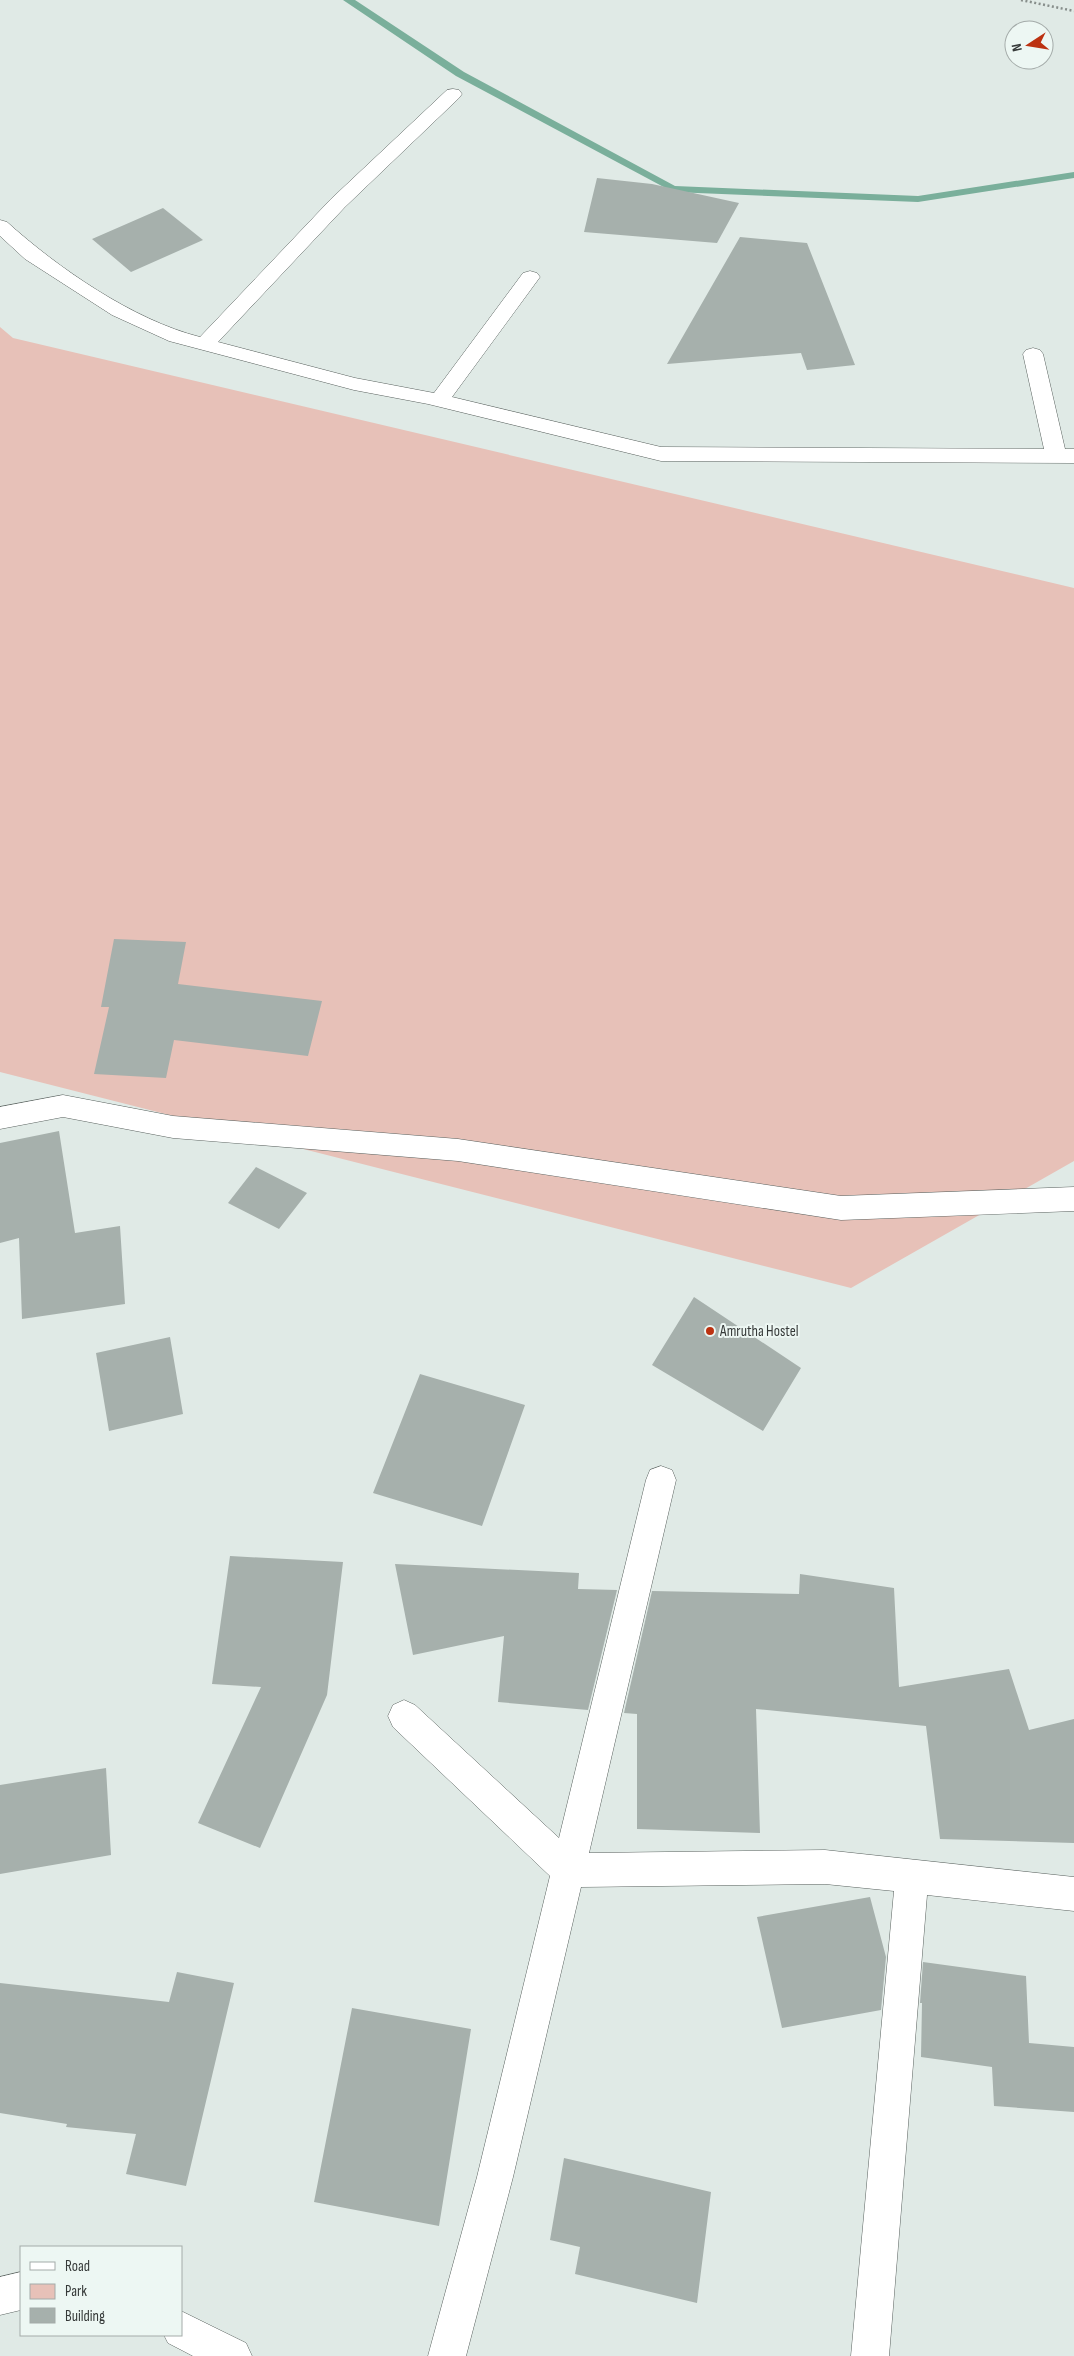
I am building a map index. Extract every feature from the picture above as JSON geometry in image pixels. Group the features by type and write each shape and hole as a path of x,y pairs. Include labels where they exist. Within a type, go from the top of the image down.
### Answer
{"street":[{"path":"204,345 338,203 453,94"},
{"path":"0,226 32,255 120,311 176,337 354,384 439,401 661,454 1065,456 1033,354"},
{"path":"439,401 530,278"},
{"path":"0,1118 63,1106 173,1127 458,1150 841,1208 1074,1200"},
{"path":"447,2356 495,2177 661,1480"},
{"path":"404,1716 568,1870 825,1868 1074,1894"},
{"path":"870,2356 912,1877"},
{"path":"0,2296 20,2291"},
{"path":"182,2330 233,2356"}],"path":[{"path":"1021,0 1074,11"}],"green space":[{"path":"0,327 13,338 1074,588 1074,1161 851,1288 0,1072"}],"building":[{"path":"597,178 652,184 739,203 717,243 584,232"},
{"path":"163,208 203,240 131,272 92,239"},
{"path":"740,237 807,243 855,365 807,370 801,353 667,364"},
{"path":"114,939 186,942 178,984 322,1001 308,1056 174,1040 166,1078 94,1074 109,1007 101,1007"},
{"path":"59,1131 75,1233 120,1226 125,1304 22,1319 19,1238 0,1243 0,1143"},
{"path":"256,1167 307,1193 279,1229 228,1203"},
{"name":"Amrutha Hostel","path":"694,1297 801,1368 763,1431 652,1365"},
{"path":"170,1337 183,1414 109,1431 96,1353"},
{"path":"420,1374 525,1405 482,1526 373,1493"},
{"path":"230,1556 343,1562 327,1695 260,1848 198,1823 261,1687 212,1684"},
{"path":"395,1564 579,1573 578,1589 617,1590 588,1710 498,1702 504,1636 413,1655"},
{"path":"800,1574 894,1588 899,1687 1009,1669 1029,1730 1074,1719 1074,1843 940,1839 926,1726 756,1709 760,1833 637,1829 637,1714 624,1713 652,1591 799,1594"},
{"path":"106,1768 111,1855 0,1874 0,1785"},
{"path":"870,1897 886,1957 881,2010 782,2028 757,1917"},
{"path":"923,1962 1026,1976 1029,2043 1074,2047 1074,2112 994,2106 992,2067 921,2057 922,2003 920,2003"},
{"path":"177,1972 234,1983 186,2186 126,2174 136,2134 66,2127 67,2124 0,2113 0,1983 169,2002"},
{"path":"352,2008 471,2029 439,2226 314,2202"},
{"path":"564,2158 711,2192 697,2303 575,2274 580,2247 550,2240"}],"waterway":[{"path":"348,0 460,74 673,189 918,199 1074,175"}],"place":[{"name":"Amrutha Hostel","path":"710,1331"}]}
